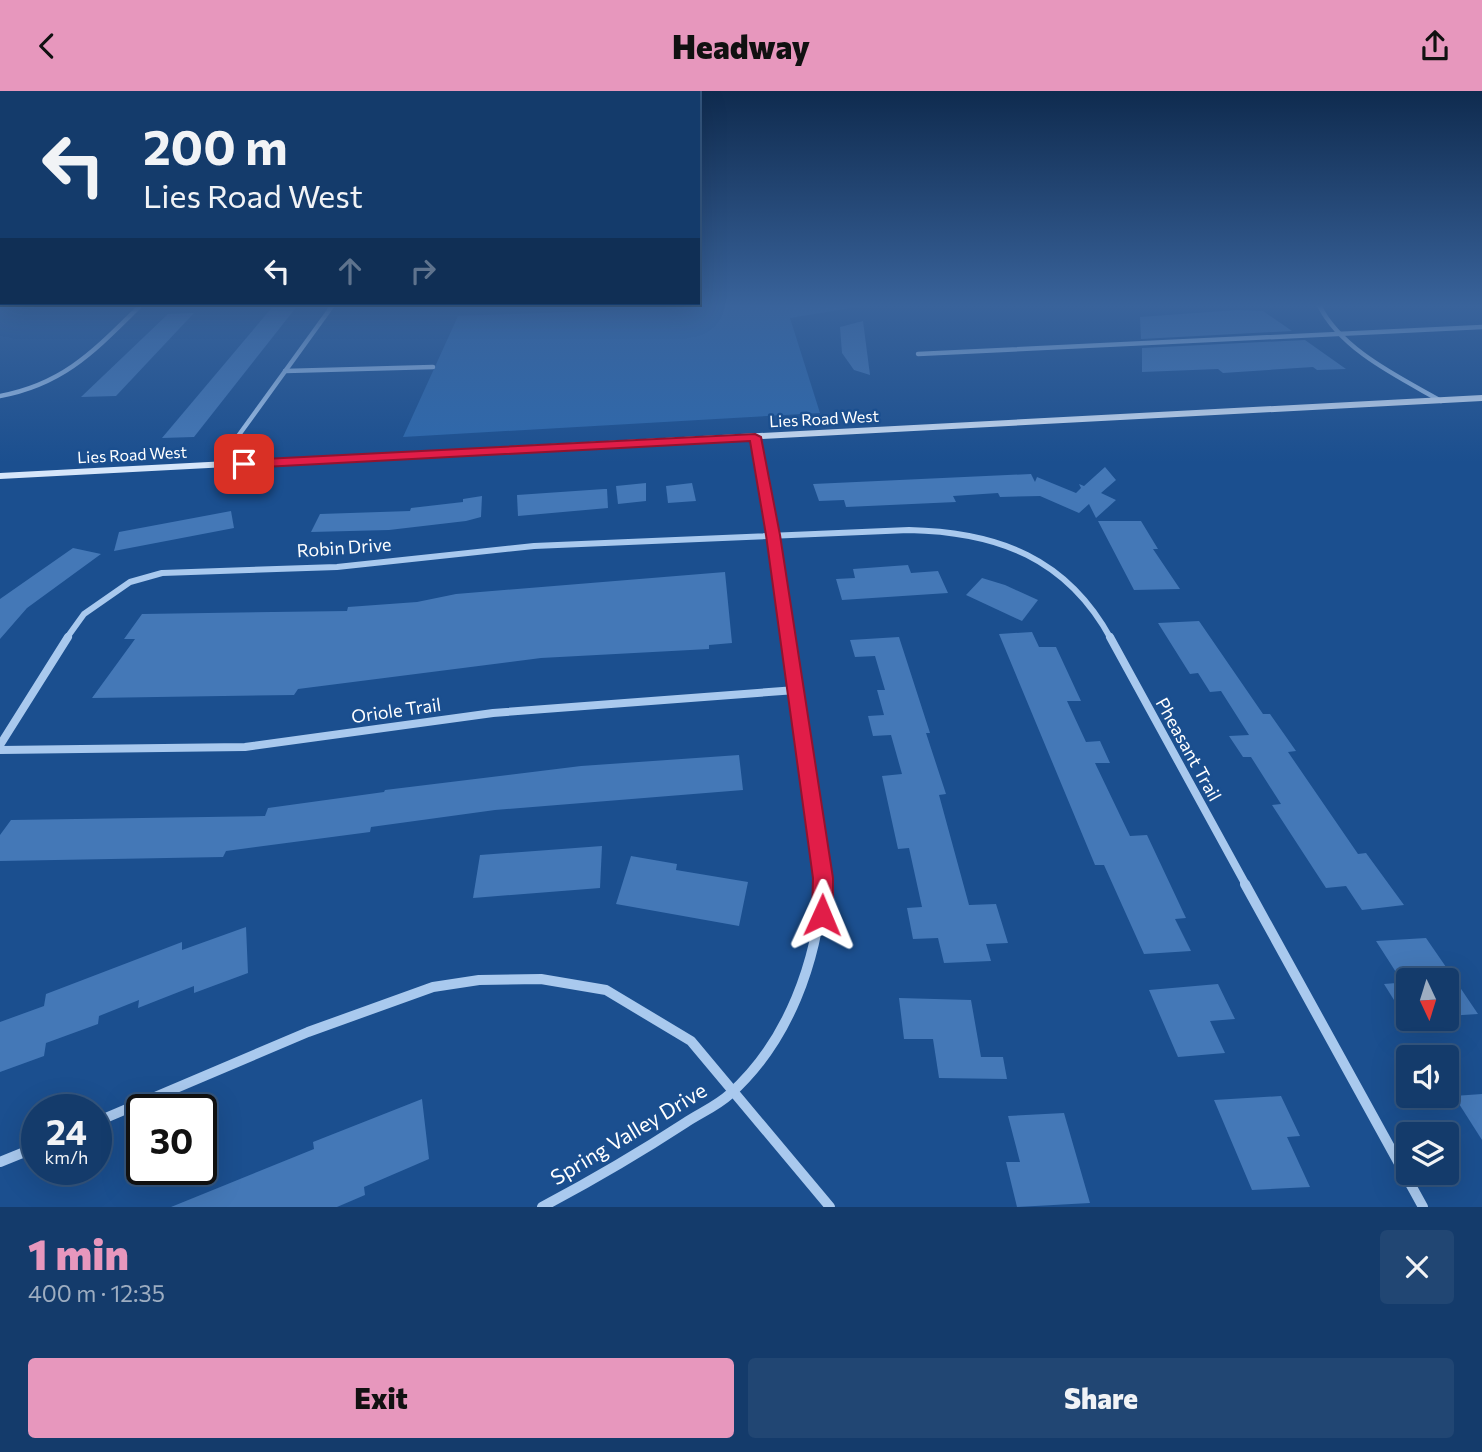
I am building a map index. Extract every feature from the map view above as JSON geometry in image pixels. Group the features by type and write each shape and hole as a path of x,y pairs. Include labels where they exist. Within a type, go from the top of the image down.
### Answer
{"street":[{"path":"0,396 43,387 70,371 85,357"},
{"path":"217,465 295,357"},
{"path":"1375,357 1441,401"},
{"path":"285,371 433,367"},
{"name":"Lies Road West","path":"0,476 1482,398"},
{"name":"Spring Valley Drive","path":"542,1207 629,1160 733,1091 783,1027 809,969 822,915 823,878 773,535 755,437"},
{"name":"Pheasant Trail","path":"773,535 921,530 969,534 1018,547 1059,574 1085,598 1098,615 1423,1207"},
{"name":"Robin Drive","path":"0,748 51,660 84,614 130,582 162,573 337,567 512,548 773,535"},
{"name":"Oriole Trail","path":"0,748 245,747 492,713 796,690"},
{"path":"112,1115 308,1033 433,988 479,980 541,979 606,990 691,1041 733,1091"},
{"name":"Spring Valley Drive","path":"733,1091 830,1207"},
{"path":"0,1162 21,1153"}],"shaded area":[{"path":"439,357 802,357 820,413 403,437"}],"building":[{"path":"123,357 153,357 116,396 81,397"},
{"path":"230,357 257,357 194,437 162,438"},
{"path":"845,357 868,357 870,375 854,370"},
{"path":"1142,357 1329,357 1346,369 1317,370 1313,367 1223,373 1218,369 1142,372"},
{"path":"1105,467 1116,480 1101,493 1116,500 1096,518 1089,504 1079,513 1040,496 1000,497 998,493 953,496 956,502 846,507 844,500 819,501 813,484 1031,474 1035,482 1037,477 1076,493 1081,488 1079,484 1084,486"},
{"path":"646,483 646,501 618,504 616,486"},
{"path":"692,483 696,501 668,503 666,486"},
{"path":"607,489 608,508 518,516 517,495"},
{"path":"482,496 481,517 466,521 389,530 311,532 320,514 410,511 411,508 463,502 463,499"},
{"path":"231,511 234,528 114,551 119,532"},
{"path":"1098,521 1141,521 1158,549 1153,549 1180,589 1134,590"},
{"path":"73,548 101,554 27,608 0,639 0,599"},
{"path":"908,565 911,573 938,571 948,593 842,600 836,579 855,578 853,569"},
{"path":"725,572 732,643 709,645 709,649 541,658 298,689 294,695 92,698 135,639 124,639 142,614 347,611 348,607 417,602 456,594"},
{"path":"982,578 1038,600 1022,621 966,595"},
{"path":"1199,621 1263,714 1270,714 1296,751 1288,752 1358,854 1366,853 1404,905 1362,910 1346,886 1326,888 1272,805 1281,804 1251,757 1243,757 1229,736 1249,735 1221,691 1210,692 1198,673 1190,674 1158,623"},
{"path":"1032,632 1039,647 1056,647 1081,701 1067,701 1086,742 1100,741 1110,763 1095,763 1130,836 1147,835 1186,918 1175,919 1191,951 1144,954 1104,865 1095,865 999,634"},
{"path":"899,637 930,733 926,733 946,794 939,795 969,905 996,904 1008,943 986,944 991,961 944,963 938,938 913,939 907,908 922,907 909,848 898,849 882,776 902,774 891,735 873,736 868,716 884,715 877,690 885,690 875,656 855,657 850,640"},
{"path":"739,755 743,790 495,810 371,827 370,832 226,851 223,857 0,861 0,835 11,820 265,816 268,808 385,790 581,766"},
{"path":"602,846 600,888 473,898 480,855"},
{"path":"631,856 677,864 676,870 748,882 739,926 616,904"},
{"path":"246,927 248,973 194,993 194,986 138,1008 139,1000 99,1016 98,1024 46,1043 44,1056 0,1072 0,1022 44,1006 46,994 182,942 182,950"},
{"path":"1426,938 1447,968 1396,968 1396,972 1376,941"},
{"path":"1396,983 1396,1003 1384,984"},
{"path":"1218,984 1235,1019 1210,1021 1225,1053 1178,1057 1149,990"},
{"path":"1460,988 1478,1014 1460,1015"},
{"path":"899,998 971,1000 981,1057 1003,1057 1007,1079 939,1078 933,1039 904,1039"},
{"path":"1482,1094 1482,1140 1459,1104 1459,1096"},
{"path":"1281,1096 1300,1136 1287,1137 1310,1187 1252,1190 1214,1100"},
{"path":"422,1099 429,1159 364,1187 365,1195 337,1207 171,1207 314,1149 313,1142"},
{"path":"1064,1113 1090,1203 1017,1207 1006,1162 1020,1162 1008,1116"}],"route":[{"path":"244,464 755,437 773,535 823,878 822,915"}]}
